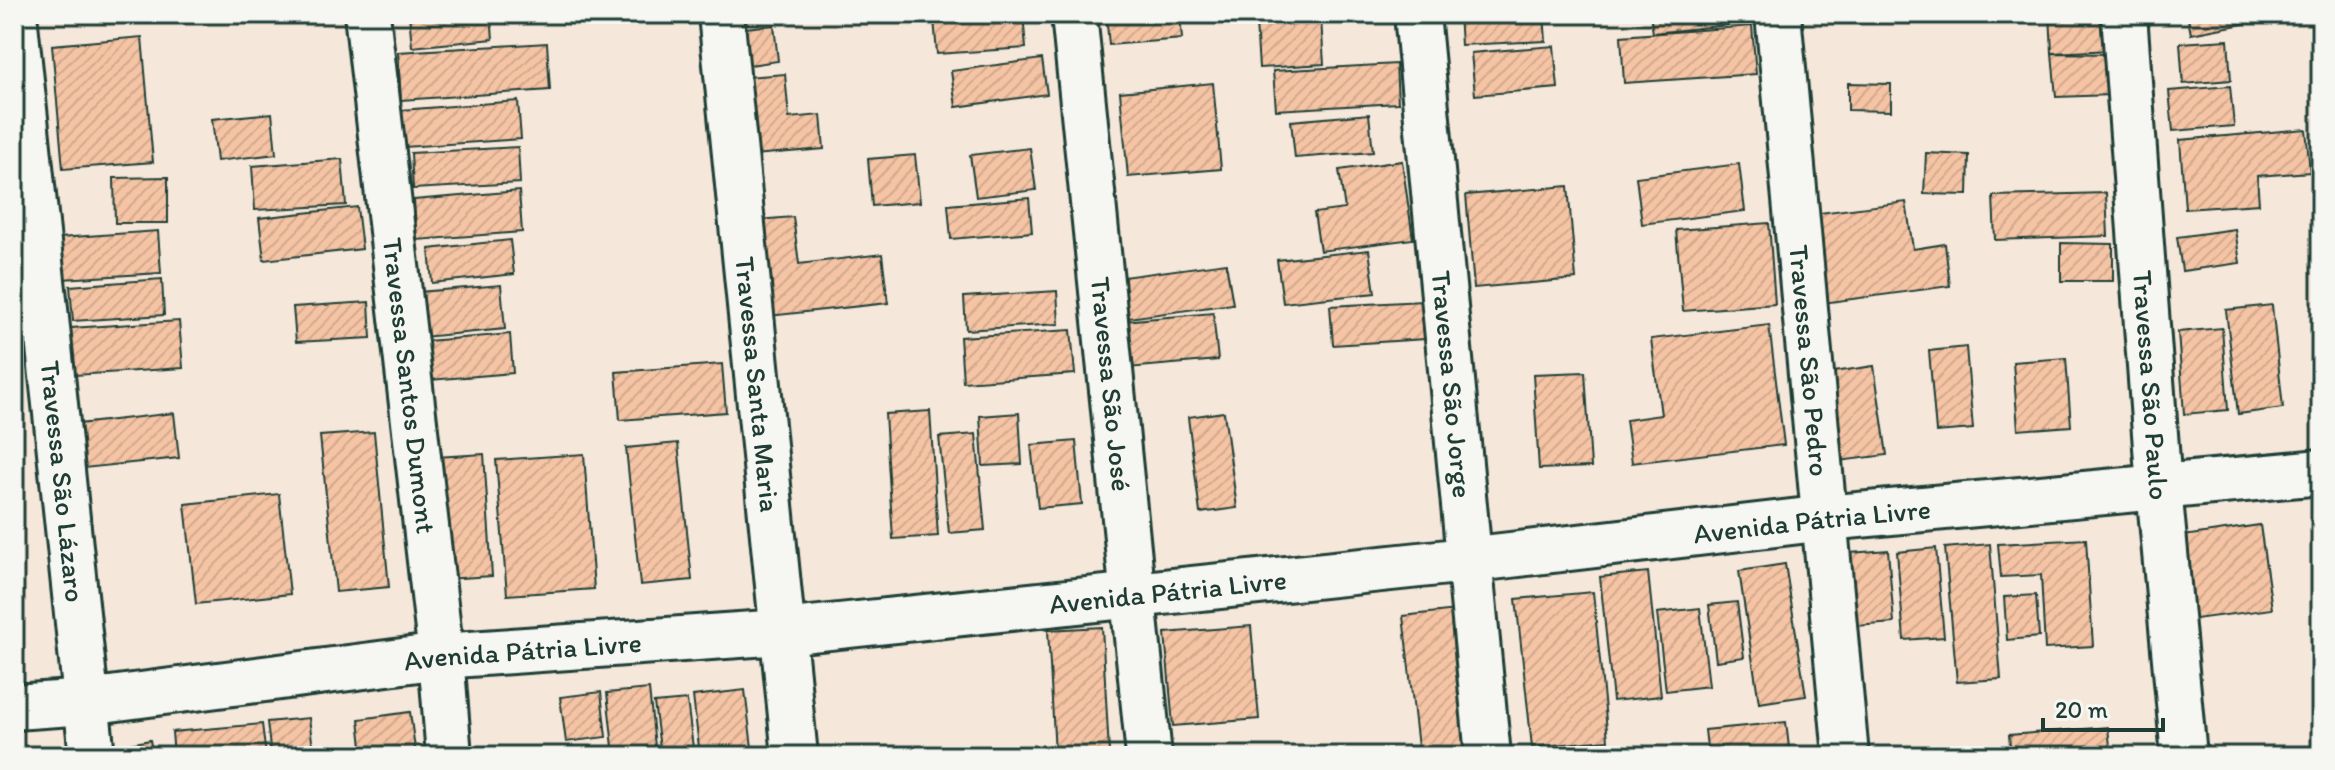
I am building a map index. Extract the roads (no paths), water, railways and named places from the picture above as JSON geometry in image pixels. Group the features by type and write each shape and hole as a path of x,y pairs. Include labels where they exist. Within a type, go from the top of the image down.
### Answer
{"street":[{"name":"Travessa São Lázaro","path":"14,14 92,756"},
{"name":"Travessa Santos Dumont","path":"367,14 441,656 449,756"},
{"name":"Travessa Santa Maria","path":"721,14 795,756"},
{"name":"Travessa São José","path":"1074,14 1149,756"},
{"name":"Travessa São Jorge","path":"1417,14 1488,756"},
{"name":"Travessa São Pedro","path":"1778,14 1846,756"},
{"name":"Travessa São Paulo","path":"2124,14 2159,488 2184,756"},
{"name":"Avenida Pátria Livre","path":"14,707 87,702 441,656 782,632 1467,560 1826,518 2321,472"}]}
